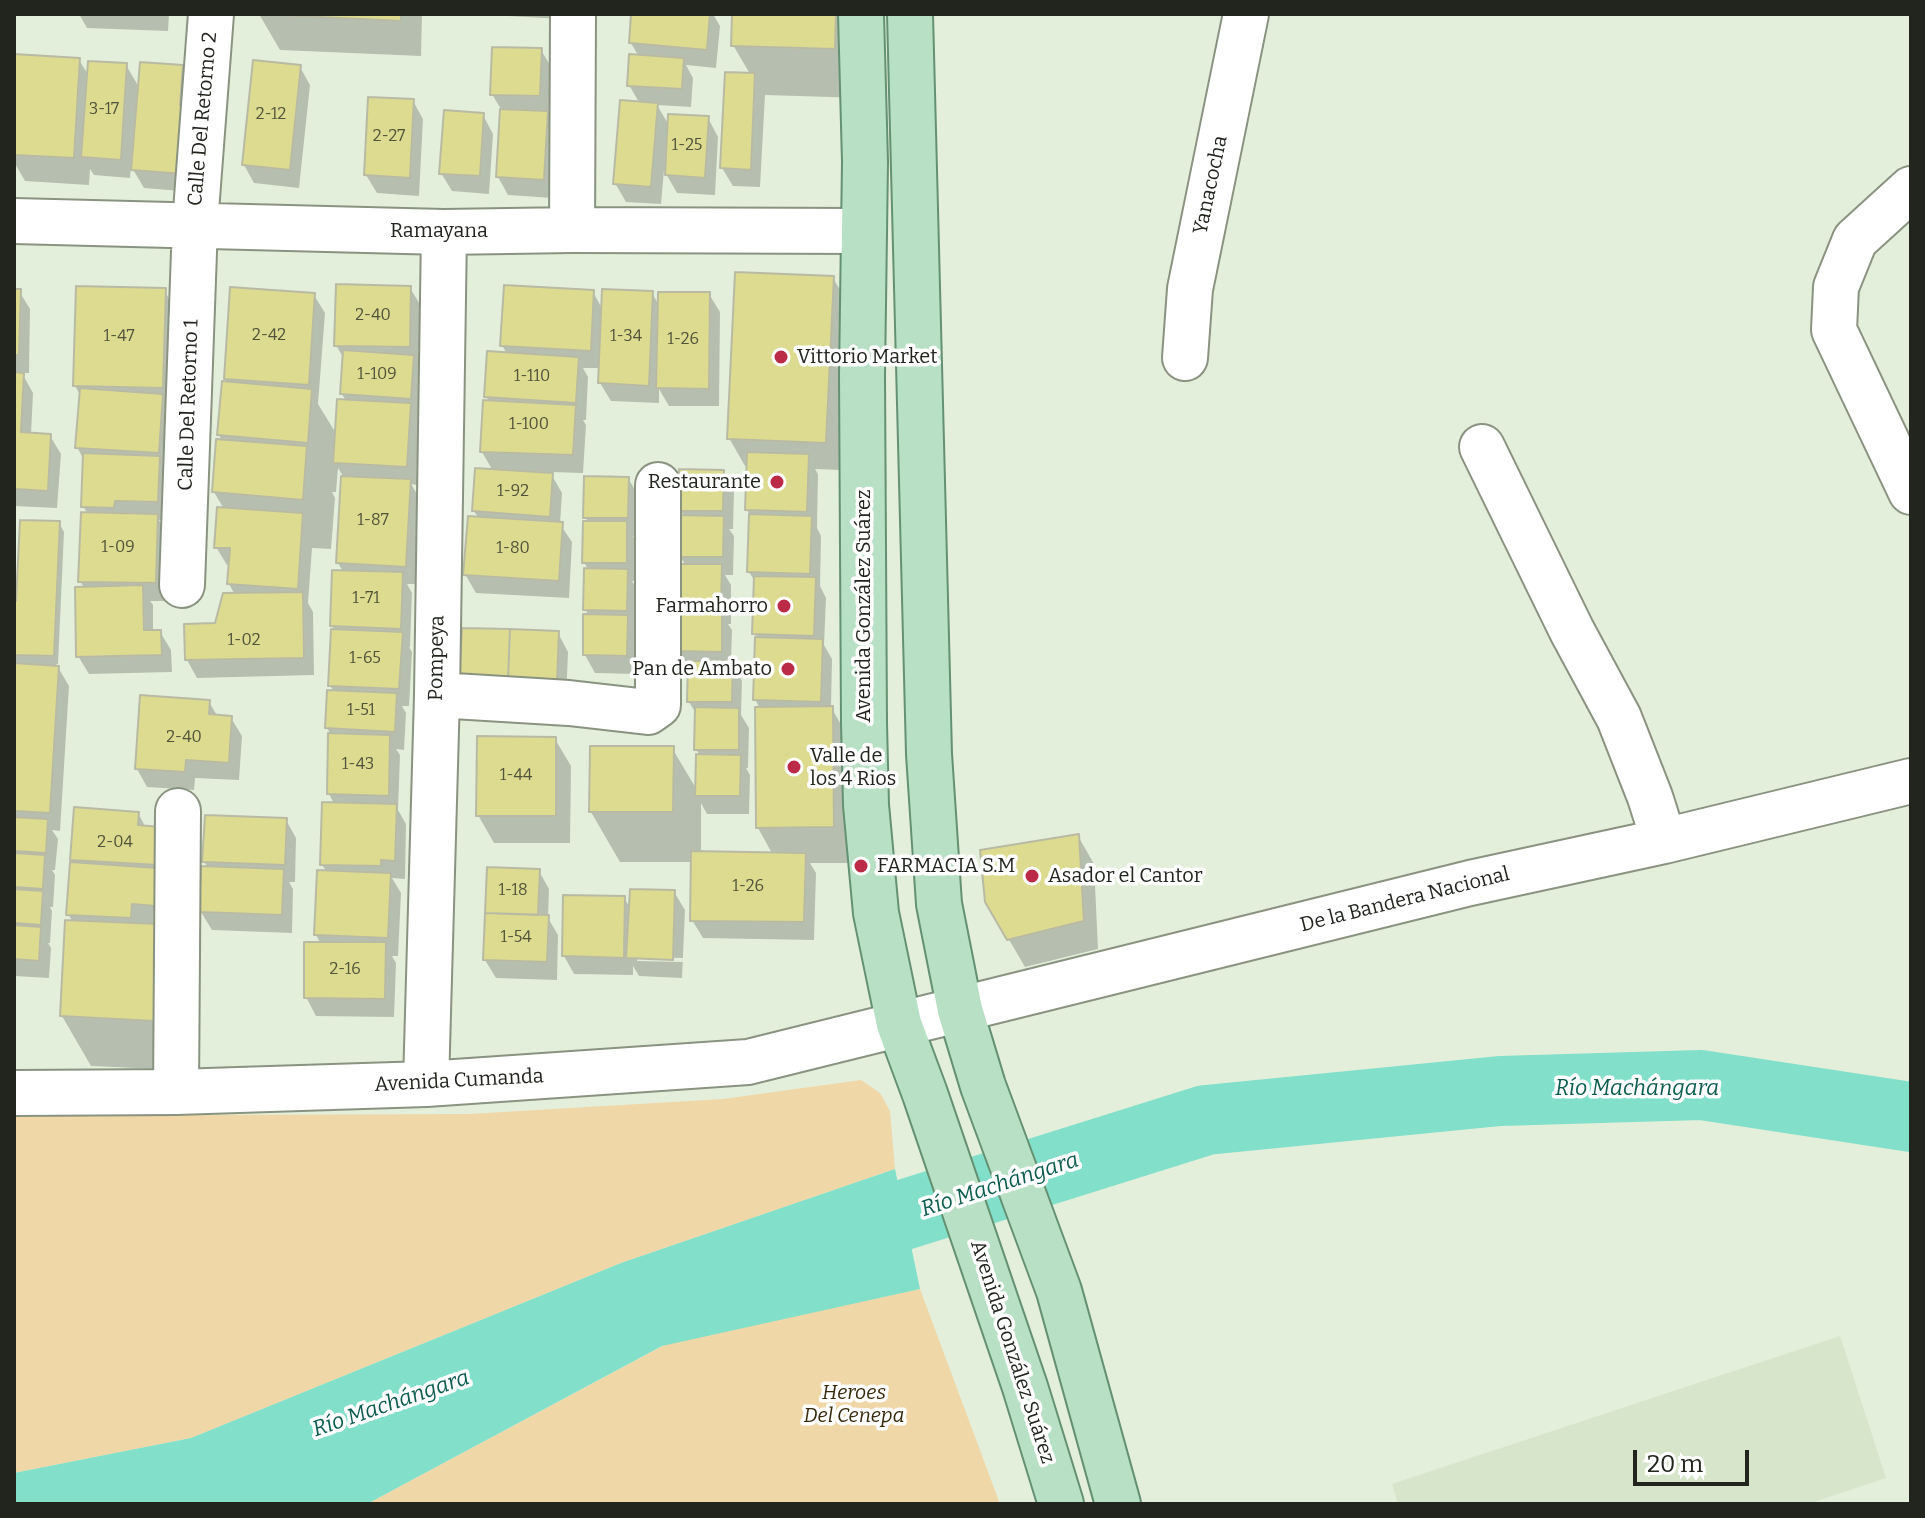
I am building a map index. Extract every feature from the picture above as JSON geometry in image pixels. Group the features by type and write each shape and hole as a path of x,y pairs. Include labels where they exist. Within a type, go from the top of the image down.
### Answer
{"main road":[{"name":"Avenida González Suárez","path":"861,14 865,162 862,375 864,723 866,805 876,913 899,1024 999,1311 1061,1504"},
{"path":"910,14 929,754 939,904 960,1010 983,1086 1059,1291 1118,1504"}],"street":[{"name":"Calle Del Retorno 2","path":"195,224 211,14"},
{"path":"572,230 573,14"},
{"name":"Yanacocha","path":"1185,358 1190,289 1246,14"},
{"path":"1911,189 1855,240 1836,287 1834,330 1911,492"},
{"name":"Ramayana","path":"14,221 444,232 864,231"},
{"name":"Calle Del Retorno 1","path":"182,585 195,224"},
{"name":"Pompeya","path":"426,1084 437,695 444,232"},
{"path":"1482,447 1572,631 1619,718 1664,841"},
{"path":"437,695 569,703 648,712 658,705 658,485"},
{"name":"De la Bandera Nacional","path":"899,1024 1470,883 1664,841 1911,781"},
{"path":"176,1092 178,811"},
{"name":"Avenida Cumanda","path":"14,1093 176,1092 426,1084 748,1062 899,1024"}],"shaded area":[{"path":"1840,1336 1886,1478 1808,1504 1398,1504 1392,1484"}],"green space":[{"path":"861,1080 880,1093 890,1111 895,1169 621,1263 191,1438 14,1473 14,1113 469,1114 723,1099"},
{"name":"Heroes Del Cenepa","path":"920,1289 1000,1504 367,1504 670,1342"}],"water":[{"path":"895,1169 920,1289 662,1346 367,1504 14,1504 14,1473 191,1438 621,1263"}],"building":[{"path":"257,14 401,14 401,21"},
{"path":"631,14 710,14 707,50 629,43"},
{"path":"732,14 836,14 835,49 731,46"},
{"path":"492,47 542,48 540,96 490,95"},
{"path":"14,54 80,58 74,158 14,155"},
{"path":"629,54 684,58 682,89 627,86"},
{"path":"253,60 301,65 290,170 242,165"},
{"path":"88,61 127,63 121,160 81,157"},
{"path":"140,62 183,65 180,105 189,105 184,174 131,170"},
{"path":"725,72 755,73 751,170 720,168"},
{"path":"368,97 414,99 410,178 364,175"},
{"path":"620,100 658,103 651,187 613,184"},
{"path":"500,109 548,111 544,180 496,177"},
{"path":"444,110 484,113 480,176 439,174"},
{"path":"668,114 709,116 705,178 665,175"},
{"name":"Vittorio Market","path":"735,272 834,276 826,443 727,439"},
{"path":"336,284 411,286 410,347 334,346"},
{"path":"504,285 594,290 591,351 500,346"},
{"path":"76,286 166,288 163,388 73,386"},
{"path":"230,287 315,293 309,385 224,379"},
{"path":"14,289 21,289 19,355 14,355"},
{"path":"602,289 653,291 649,386 598,383"},
{"path":"658,292 710,292 709,389 656,388"},
{"path":"343,350 414,355 411,399 340,394"},
{"path":"487,351 579,357 576,403 484,397"},
{"path":"14,372 24,373 21,432 51,434 48,491 14,489"},
{"path":"222,381 312,389 308,443 217,435"},
{"path":"80,388 163,394 159,453 75,448"},
{"path":"337,399 411,403 407,467 333,463"},
{"path":"483,400 576,405 573,455 480,452"},
{"path":"216,439 307,446 303,500 212,492"},
{"name":"Restaurante","path":"747,452 809,454 807,512 745,510"},
{"path":"83,453 160,456 158,502 115,501 114,508 81,507"},
{"path":"475,468 553,473 550,517 472,511"},
{"path":"679,469 724,470 723,511 678,511"},
{"path":"341,476 411,479 406,567 336,563"},
{"path":"584,476 629,477 628,518 583,518"},
{"path":"217,507 303,513 298,589 227,584 230,548 214,548"},
{"path":"81,512 158,514 156,583 78,582"},
{"path":"749,514 812,516 810,574 747,572"},
{"path":"680,515 724,516 723,557 678,557"},
{"path":"468,516 563,522 559,581 463,575"},
{"path":"20,520 60,521 54,656 14,655"},
{"path":"583,521 627,521 627,563 582,563"},
{"path":"677,564 722,564 721,606 677,605"},
{"path":"584,568 628,569 627,611 583,610"},
{"path":"332,570 403,572 401,629 330,626"},
{"name":"Farmahorro","path":"754,576 816,577 814,636 752,634"},
{"path":"143,585 144,630 161,630 162,655 76,657 75,587"},
{"path":"303,592 304,658 185,660 184,624 215,623 223,593"},
{"path":"678,609 722,610 722,652 677,651"},
{"path":"583,614 628,615 627,656 583,655"},
{"path":"462,628 510,629 508,680 459,679"},
{"path":"331,629 403,632 399,689 328,686"},
{"path":"510,629 559,631 557,682 508,680"},
{"name":"Pan de Ambato","path":"755,637 823,639 821,702 753,700"},
{"path":"688,661 733,661 732,702 687,702"},
{"path":"14,663 59,666 50,813 14,811"},
{"path":"327,690 397,693 395,732 325,728"},
{"path":"140,695 210,700 209,714 232,716 229,763 186,760 185,772 135,769"},
{"name":"Valle de los 4 Rios","path":"833,706 834,827 756,828 755,707"},
{"path":"695,707 739,708 739,750 694,750"},
{"path":"328,733 390,735 389,796 327,794"},
{"path":"477,736 556,737 556,816 476,816"},
{"path":"590,746 674,746 673,812 589,812"},
{"path":"696,754 741,755 740,796 695,796"},
{"path":"322,802 397,804 395,861 381,860 381,866 320,865"},
{"path":"74,807 139,812 138,825 160,827 158,865 70,860"},
{"path":"205,815 287,818 285,865 202,862"},
{"path":"14,817 48,819 46,853 14,851"},
{"name":"Asador el Cantor","path":"1079,834 1084,921 1007,940 985,902 980,850"},
{"path":"691,851 806,853 804,922 690,921"},
{"path":"14,853 45,855 43,889 14,887"},
{"path":"70,862 158,868 155,906 132,904 131,918 66,915"},
{"path":"201,866 284,869 282,915 199,912"},
{"path":"487,867 540,869 538,915 485,913"},
{"path":"317,870 391,873 388,938 314,935"},
{"path":"14,889 43,891 41,925 14,923"},
{"path":"630,889 675,890 673,960 626,958"},
{"path":"563,895 625,896 624,958 562,956"},
{"path":"485,913 549,915 547,962 483,960"},
{"path":"65,920 160,924 154,1021 60,1016"},
{"path":"14,925 41,927 39,961 14,959"},
{"path":"304,942 386,942 385,999 304,998"}],"waterway":[{"name":"Río Machángara","path":"813,1246 833,1237 1206,1120 1500,1091 1701,1085 1911,1117"}],"place":[{"name":"Vittorio Market","path":"781,357"},
{"name":"Restaurante","path":"777,482"},
{"name":"Farmahorro","path":"784,606"},
{"name":"Pan de Ambato","path":"788,669"},
{"name":"Valle de los 4 Rios","path":"794,767"},
{"name":"FARMACIA S.M","path":"861,866"},
{"name":"Asador el Cantor","path":"1032,876"}]}
